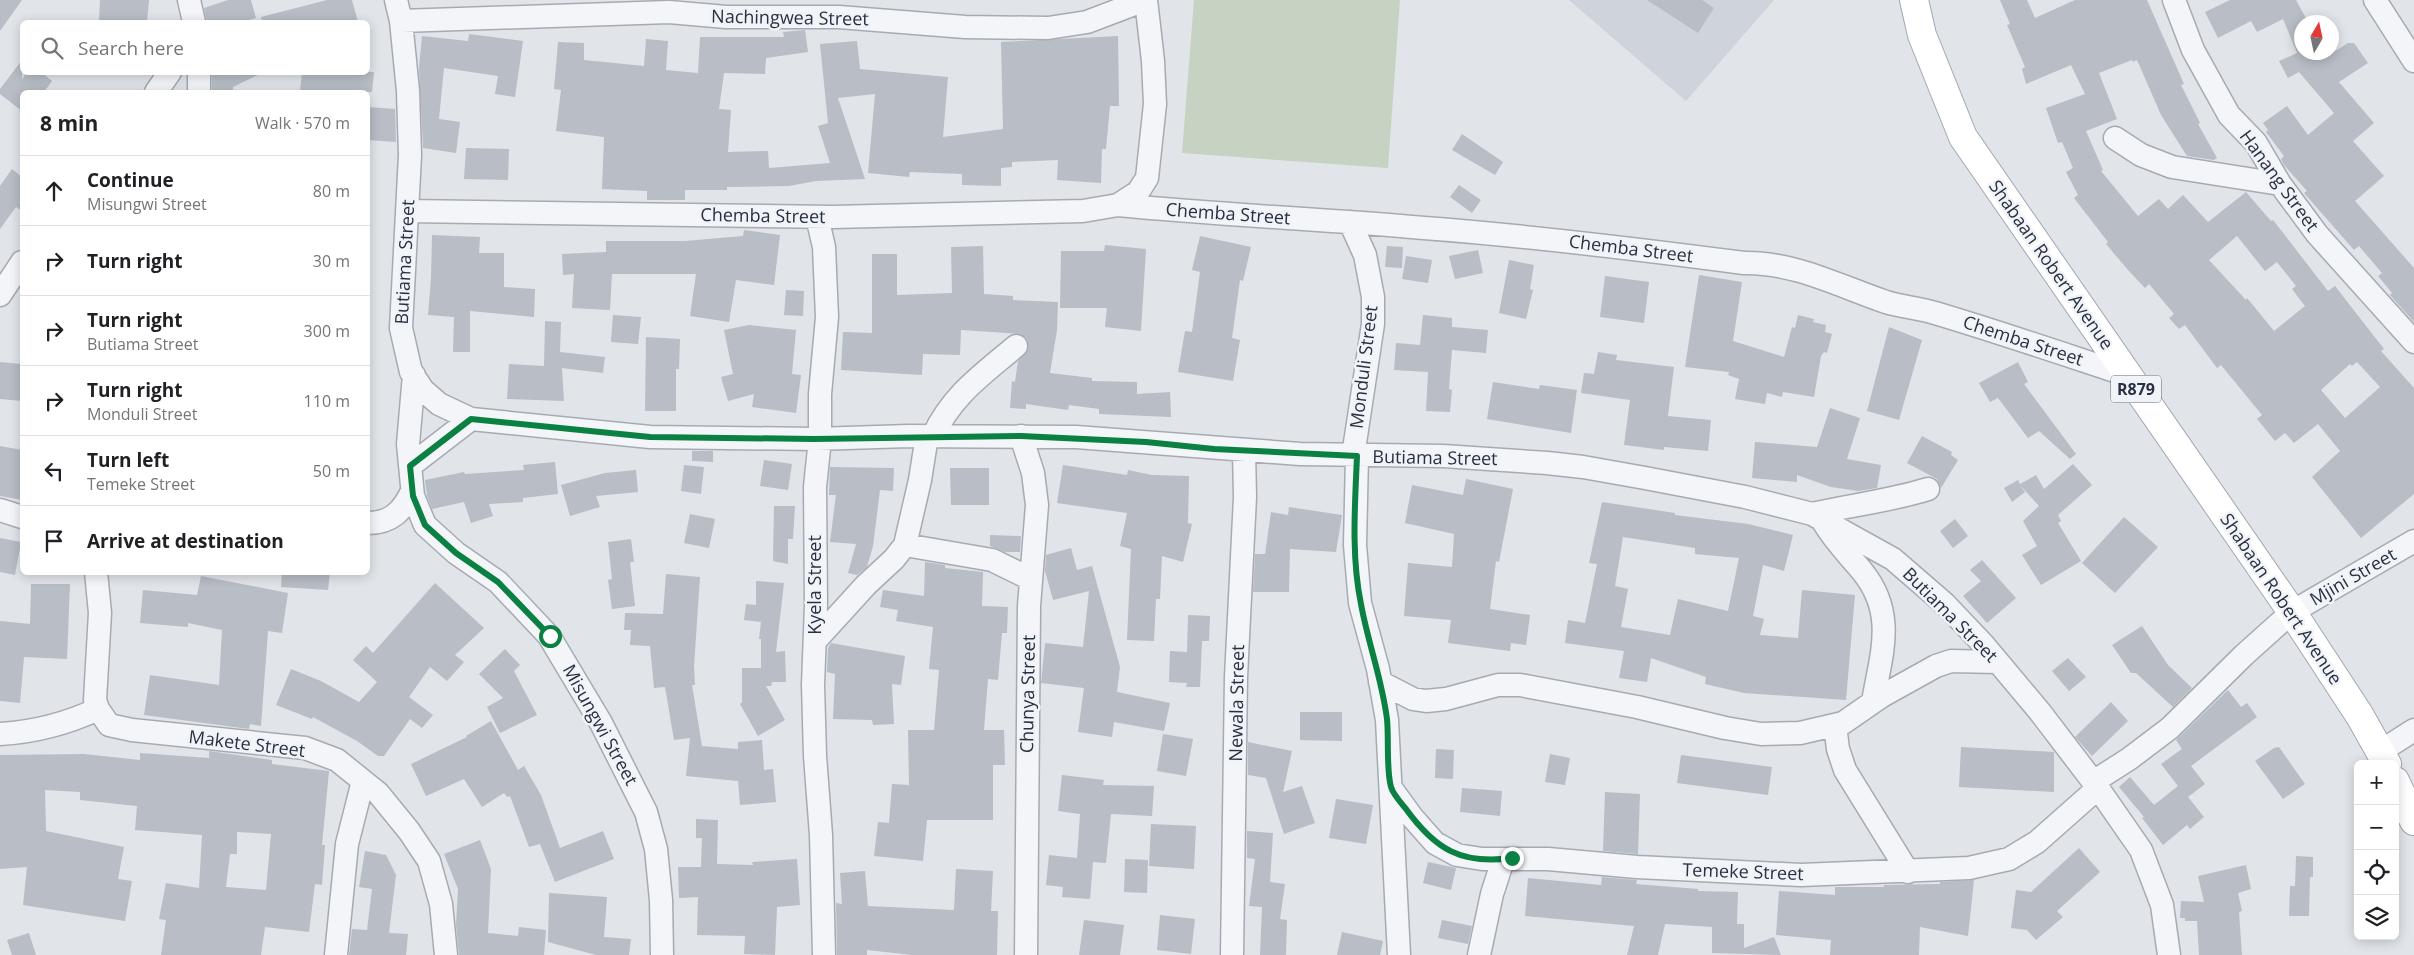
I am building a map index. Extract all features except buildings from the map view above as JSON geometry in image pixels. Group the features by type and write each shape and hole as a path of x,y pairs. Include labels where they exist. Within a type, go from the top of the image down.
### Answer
{"main road":[{"name":"Shabaan Robert Avenue","path":"1914,0 1922,34 1963,137 2292,612 2360,716 2384,757"},
{"path":"2399,790 2414,821"}],"street":[{"path":"189,0 194,20"},
{"name":"Nachingwea Street","path":"398,10 669,12 726,17 838,17 965,27 1048,28 1087,22 1145,0"},
{"name":"Chemba Street","path":"1118,205 1138,192 1147,178 1154,104 1153,61 1145,0"},
{"name":"Hanang Street","path":"2174,0 2193,50 2229,114 2256,143 2280,184 2317,234 2414,342"},
{"path":"2374,0 2414,61"},
{"name":"Butiama Street","path":"398,10 408,100 410,155 401,328 405,351 414,375 423,390 439,404 471,419 650,437 820,439 1021,436 1146,442 1244,451 1355,456 1443,456 1583,466 1746,497 1816,515 1894,559 1945,604 1998,662 2096,785 2141,850 2162,905 2169,955"},
{"path":"157,90 168,75"},
{"path":"199,75 199,90"},
{"path":"2115,138 2141,155 2172,167 2280,184"},
{"name":"Chemba Street","path":"408,210 818,217 1083,211 1118,205 1215,215 1350,222 1569,240 1744,264 1766,263 1799,270 1889,302 1944,315 2127,375"},
{"name":"Kyela Street","path":"818,217 824,247 827,318 820,394 820,439 815,487 815,641 813,684 814,738 821,835 824,955"},
{"name":"Monduli Street","path":"1350,222 1365,255 1373,297 1373,324 1355,456 1356,545 1360,603 1380,682 1387,720 1399,955"},
{"path":"0,294 20,265"},
{"path":"815,641 866,585 894,559 905,545 930,436 947,410 969,384 1016,346"},
{"name":"Misungwi Street","path":"414,375 408,435 410,466 412,491 425,525 456,553 498,582 550,636 600,723 646,812 656,849 662,955"},
{"path":"410,466 471,419"},
{"name":"Chunya Street","path":"1021,436 1033,473 1037,505 1031,579 1025,843 1026,955"},
{"name":"Newala Street","path":"1232,955 1236,677 1244,497 1244,451"},
{"path":"1873,702 1884,643 1885,616 1877,594 1863,572 1841,549 1816,515 1850,504 1891,500 1928,489"},
{"path":"370,522 390,518 404,509 412,491"},
{"path":"0,510 20,516"},
{"name":"Mjini Street","path":"2096,785 2170,728 2244,655 2292,612 2414,541"},
{"path":"905,545 992,560 1031,579"},
{"path":"0,734 50,727 73,721 98,709 95,700 100,613 98,575"},
{"path":"1380,682 1413,699 1426,701 1446,699 1498,685 1520,685 1637,707 1725,728 1761,734 1800,733 1843,723 1873,702 1926,671 1951,661 1998,662"},
{"name":"Makete Street","path":"98,709 109,725 132,730 305,748 337,760 378,792 403,823 429,861 441,904 446,955"},
{"path":"1835,725 1838,749 1845,770 1908,872"},
{"path":"2384,757 2414,730"},
{"path":"336,955 347,844 363,781"},
{"name":"Temeke Street","path":"1391,788 1412,817 1435,843 1457,855 1503,860 1568,860 1638,867 1801,875 1969,868 2009,859 2037,842 2096,785"},
{"path":"1478,955 1492,894 1503,860"}],"shaded area":[{"path":"1569,0 1774,0 1686,101"}],"green space":[{"path":"1194,0 1400,0 1388,168 1182,153"}],"route":[{"path":"550,636 498,582 456,553 425,525 413,496 410,466 471,419 650,437 764,439 909,436 1076,437 1214,449 1357,456 1355,490 1356,545 1360,603 1378,669 1387,720 1391,788 1412,817 1435,843 1457,855 1482,859 1503,860 1512,858"}]}
